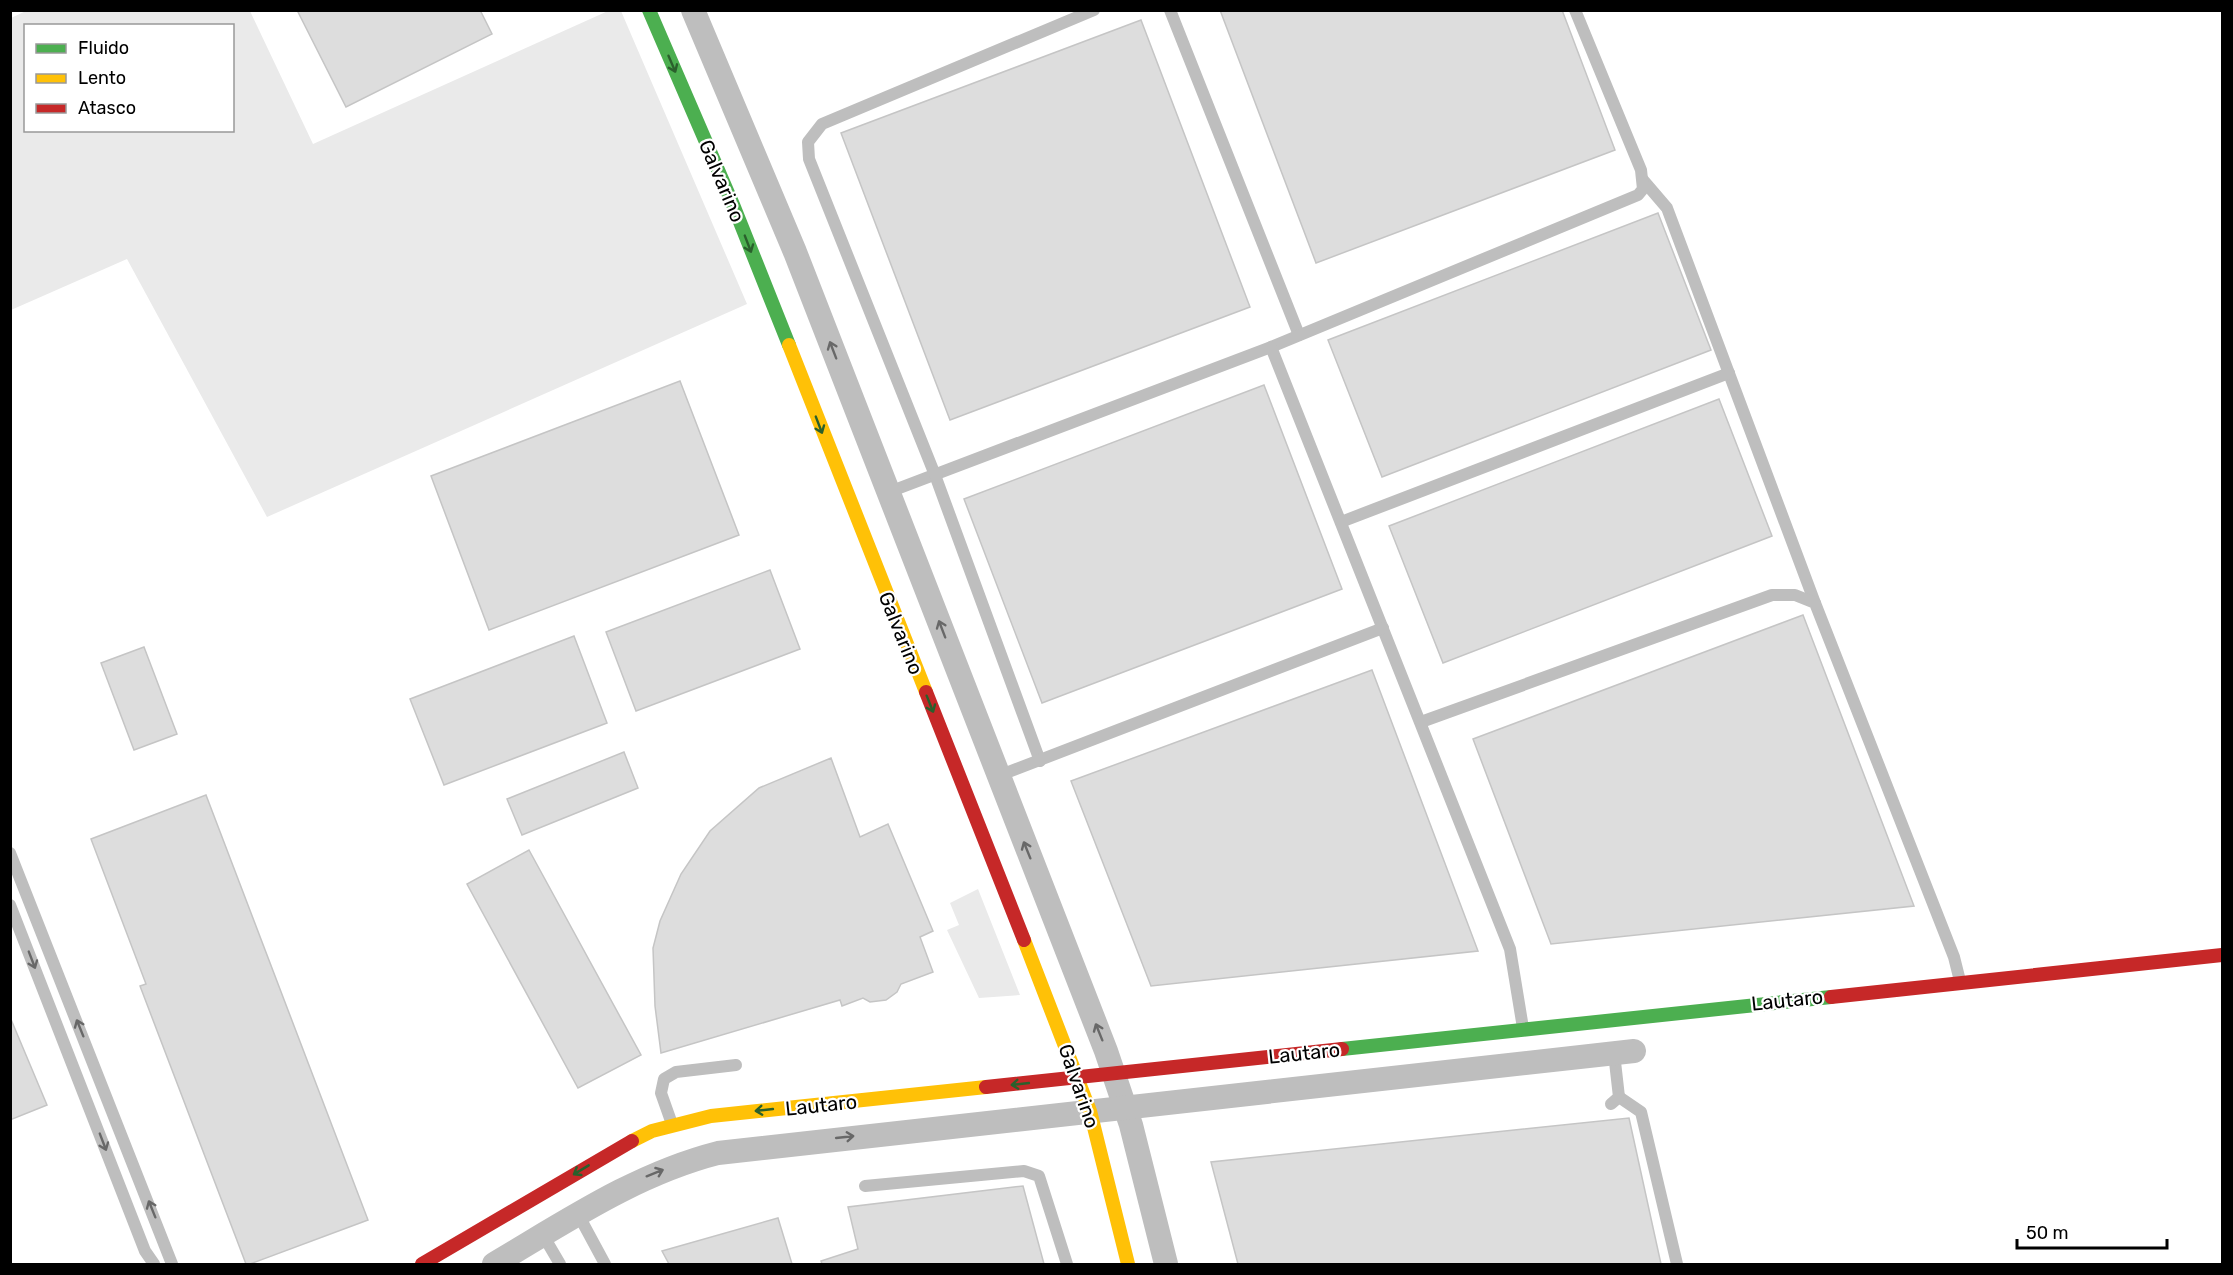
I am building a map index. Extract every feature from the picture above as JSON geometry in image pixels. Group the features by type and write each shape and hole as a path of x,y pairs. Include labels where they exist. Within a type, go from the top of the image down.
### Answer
{"street":[{"name":"Galvarino","path":"649,10 734,207 1078,1077 1090,1111 1128,1264"},
{"name":"Galvarino","path":"693,10 795,252 1115,1074 1166,1264"},
{"name":"Lautaro","path":"422,1264 593,1162 652,1131 711,1116 1960,982 2223,956"},
{"name":"Lautaro","path":"494,1264 651,1174 718,1153 1624,1052"}],"lane":[{"path":"1040,761 934,475 809,159 808,142 822,124 1094,10"},
{"path":"1170,10 1299,335"},
{"path":"889,492 1271,347 1638,195 1643,189 1641,170 1575,10"},
{"path":"1643,180 1667,208 1815,603 1954,957 1960,982"},
{"path":"1271,347 1510,949 1523,1029"},
{"path":"1341,522 1729,374"},
{"path":"1421,722 1772,595 1795,595 1815,603"},
{"path":"998,776 1383,627"},
{"path":"10,853 172,1264"},
{"path":"10,906 145,1251 154,1264"},
{"path":"1624,1052 1615,1100 1641,1112 1677,1264"},
{"path":"673,1126 661,1093 664,1079 676,1072 736,1065"},
{"path":"865,1186 1024,1171 1039,1176 1067,1264"},
{"path":"578,1214 605,1264"},
{"path":"543,1235 560,1264"}],"shaded area":[{"path":"26,11 250,11 313,144 608,11 621,11 747,304 267,517 127,259 11,310 11,18"},
{"path":"978,889 1020,995 979,998 947,930 959,925 950,903"}],"building":[{"path":"297,10 480,10 492,34 346,107"},
{"path":"1220,10 1562,10 1615,150 1316,263"},
{"path":"1141,20 1250,307 950,420 841,133"},
{"path":"1658,213 1711,350 1382,477 1328,340"},
{"path":"680,381 739,535 489,630 431,476"},
{"path":"1264,385 1342,589 1042,703 964,499"},
{"path":"1719,399 1772,536 1443,663 1389,526"},
{"path":"770,570 800,649 636,711 606,632"},
{"path":"1803,615 1914,906 1551,944 1473,739"},
{"path":"574,636 607,723 444,785 410,699"},
{"path":"144,647 177,734 134,750 101,663"},
{"path":"1372,670 1478,951 1151,986 1071,781"},
{"path":"624,752 638,788 522,835 507,799"},
{"path":"831,758 860,837 888,824 933,931 920,937 933,972 901,984 897,992 886,1000 870,1002 863,998 842,1006 840,1000 661,1053 655,1006 653,948 660,921 681,874 710,831 759,788"},
{"path":"206,795 368,1220 250,1264 246,1264 140,986 146,984 91,839"},
{"path":"529,850 641,1055 578,1088 467,884"},
{"path":"10,1017 47,1105 10,1120"},
{"path":"1629,1118 1661,1264 1238,1264 1211,1162"},
{"path":"1023,1186 1044,1264 822,1264 821,1261 858,1249 848,1207"},
{"path":"778,1218 792,1264 669,1264 662,1251"}],"traffic: fast":[{"path":"649,10 734,207 789,345"},
{"path":"1342,1049 1831,997"}],"traffic: slow":[{"path":"789,345 926,692"},
{"path":"1024,940 1090,1111 1128,1264"},
{"path":"632,1141 652,1131 711,1116 986,1087"}],"traffic: jam":[{"path":"926,692 1024,940"},
{"path":"1831,997 2222,955"},
{"path":"986,1087 1342,1049"},
{"path":"422,1264 632,1141"}]}
